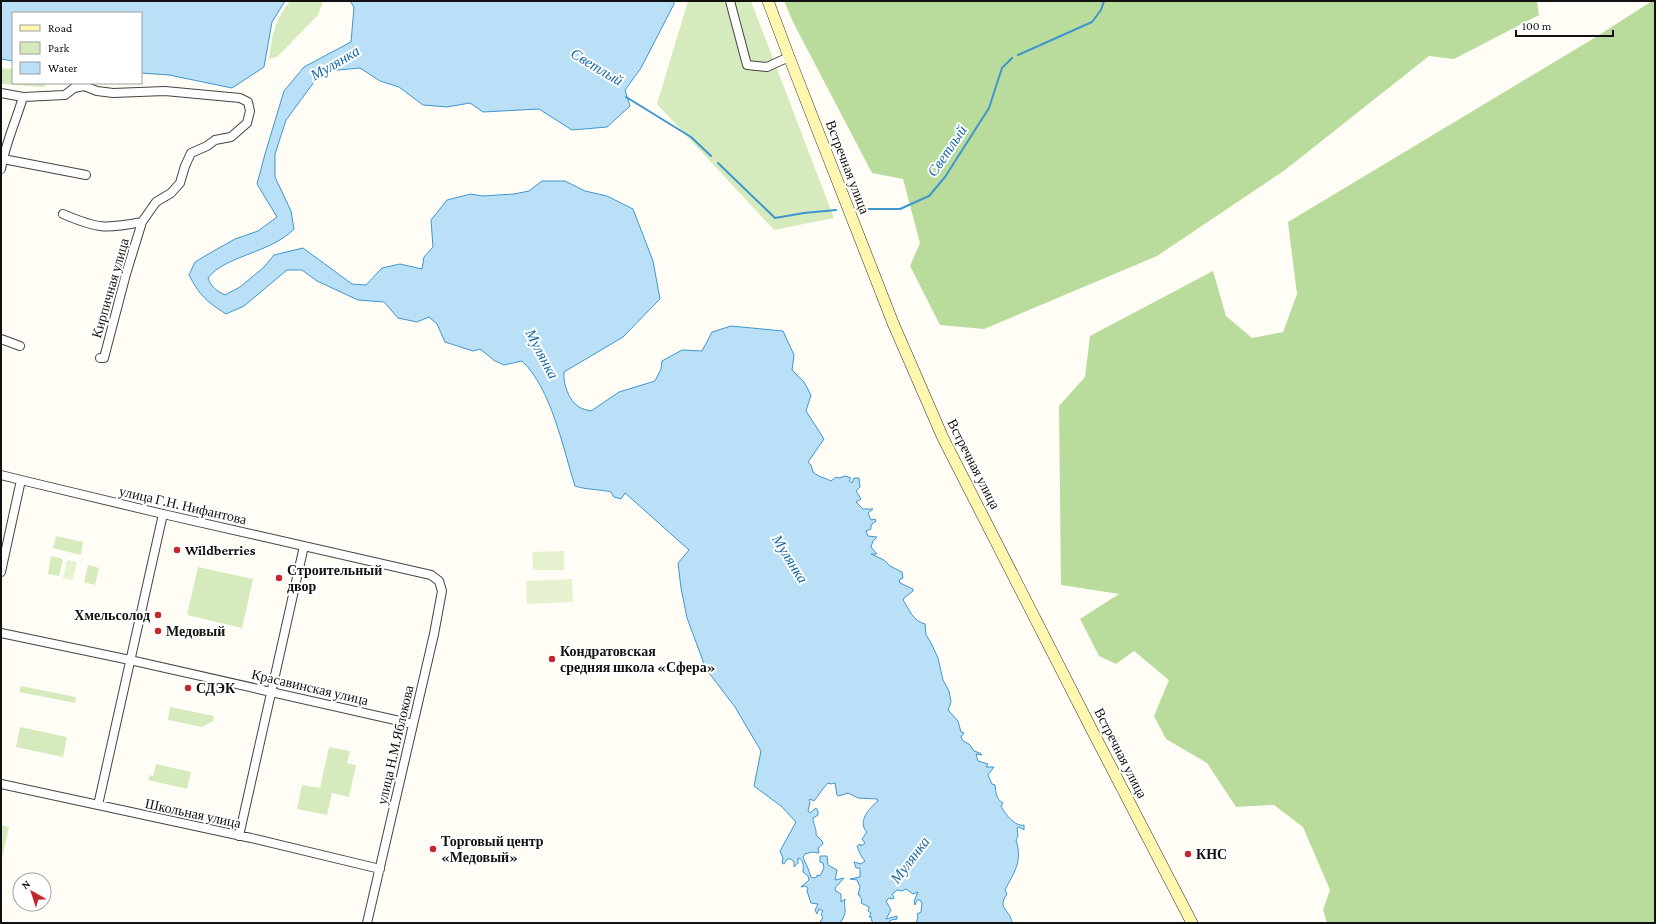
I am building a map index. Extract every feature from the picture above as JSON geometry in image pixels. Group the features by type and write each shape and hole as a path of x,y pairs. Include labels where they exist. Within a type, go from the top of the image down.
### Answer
{"main road":[{"name":"Встречная улица","path":"768,1 788,57 893,323 944,438 1095,736 1192,923"}],"street":[{"path":"730,1 748,65 767,67 788,57"},
{"name":"Кирпичная улица","path":"23,97 65,95 74,88 84,86 97,91 113,93 165,91 240,98 248,102 250,111 247,123 231,137 215,140 207,146 191,153 180,183 172,193 156,202 142,222 126,274 104,358 100,358"},
{"path":"1,94 23,97 16,123 4,149 1,169"},
{"path":"3,159 86,175"},
{"name":"Кирпичная улица","path":"63,214 88,225 101,227 115,227 142,222"},
{"path":"1,339 20,346"},
{"name":"улица Г.Н. Нифантова","path":"1,475 431,576"},
{"path":"1,572 21,480"},
{"path":"98,805 163,514"},
{"path":"239,836 270,691 304,546"},
{"name":"улица Н.М.Яблокова","path":"367,923 441,598 441,585 439,581 431,576"},
{"name":"Красавинская улица","path":"1,633 130,660 413,724"},
{"name":"Школьная улица","path":"1,784 239,836 380,869"}],"green space":[{"path":"290,1 323,1 318,15 277,57 269,59 271,42 275,28"},
{"path":"688,1 751,1 834,218 774,230 657,104"},
{"path":"784,1 1537,1 1539,15 1454,59 1429,56 1285,170 1157,256 984,329 940,325 910,266 920,243 903,179 872,173 793,22"},
{"path":"1652,1 1655,1 1655,923 1327,923 1323,910 1330,890 1303,827 1274,805 1236,807 1207,763 1166,739 1154,716 1169,680 1134,651 1116,664 1099,656 1080,619 1119,594 1061,585 1059,406 1085,377 1090,336 1213,271 1226,316 1252,338 1283,332 1297,294 1288,222 1596,37"},
{"path":"1,68 12,69 12,84 46,84 44,87 1,84"},
{"path":"56,536 83,542 81,555 53,548"},
{"path":"564,551 564,570 533,570 532,552"},
{"path":"51,556 63,559 59,576 48,574"},
{"path":"67,560 77,562 73,580 63,578"},
{"path":"88,565 99,568 95,585 84,582"},
{"path":"198,567 253,579 242,628 187,615"},
{"path":"572,579 573,602 527,604 526,581"},
{"path":"21,686 76,697 75,703 19,692"},
{"path":"170,707 214,716 213,721 202,727 168,720"},
{"path":"20,727 67,737 63,757 16,747"},
{"path":"329,747 350,751 347,763 356,765 349,797 332,793 327,815 297,809 302,785 320,788"},
{"path":"156,764 191,772 187,789 148,780 150,775 153,776"},
{"path":"1,825 9,827 1,863"}],"water":[{"path":"1,1 285,1 272,22 264,67 232,88 169,75 142,73 142,12 12,12 12,61 1,59"},
{"name":"Мулянка","path":"350,1 674,1 674,4 641,68 625,90 630,106 607,127 572,130 539,109 483,112 470,103 447,107 423,105 399,87 380,81 360,68 327,71 317,78 286,120 275,154 275,177 291,211 294,229 273,244 225,264 208,278 211,284 225,295 240,287 263,268 274,255 303,248 352,284 366,285 382,268 400,264 422,269 424,257 433,247 431,220 447,200 471,194 482,196 514,194 529,191 542,181 565,181 585,191 607,196 633,209 653,261 660,299 623,337 564,372 565,386 569,396 579,407 591,411 619,392 655,381 661,369 662,361 682,350 702,351 712,332 731,326 783,331 794,355 792,370 804,382 811,395 806,411 824,439 808,462 811,465 813,472 831,481 836,477 839,478 845,476 851,478 849,481 852,483 854,478 859,478 860,487 856,491 861,499 856,502 863,509 873,509 868,513 871,520 875,519 876,521 871,525 871,529 866,531 868,536 877,537 873,541 871,547 877,554 871,554 884,560 890,566 902,572 903,578 899,580 900,583 913,589 913,591 903,600 914,617 925,624 926,635 938,658 943,680 949,691 951,702 948,710 958,721 961,732 964,733 961,737 963,741 969,744 974,751 982,755 976,754 978,761 988,764 986,767 994,767 988,775 992,784 995,785 997,796 1003,803 1001,806 1005,813 1017,824 1024,825 1024,830 1019,827 1017,828 1018,836 1016,840 1018,848 1018,861 1005,890 1007,894 1003,903 1003,906 1012,923 916,923 918,918 917,914 921,912 922,903 920,900 917,900 915,905 914,901 918,892 913,894 906,889 902,891 897,890 892,894 894,897 893,899 889,898 886,901 891,910 886,919 897,916 897,919 891,920 888,923 873,923 871,919 872,917 869,917 871,913 868,911 869,907 861,903 862,900 860,895 858,895 860,887 857,880 850,879 860,877 860,868 856,868 854,862 861,864 865,861 857,846 860,844 861,846 865,843 862,839 867,832 863,824 865,815 878,801 877,799 858,798 848,793 839,796 837,795 835,783 828,783 814,801 809,800 808,811 810,813 816,808 818,811 818,815 813,818 813,820 816,835 823,844 818,848 819,853 812,852 805,854 803,857 811,877 817,877 817,875 820,876 824,868 823,863 820,862 820,856 827,856 828,865 837,870 835,880 844,878 835,888 836,891 841,894 841,902 845,899 845,912 843,919 840,923 823,923 820,921 823,918 821,914 823,911 819,909 817,914 815,910 818,904 811,903 807,891 808,888 805,886 801,887 809,880 808,876 803,872 802,861 798,858 798,863 794,867 794,862 791,859 787,859 784,864 782,863 783,858 780,851 796,822 781,806 754,786 761,751 735,707 706,669 687,618 678,563 689,550 625,493 621,499 614,497 611,492 575,486 561,437 548,402 541,387 522,361 504,365 495,361 480,349 473,351 445,342 437,324 429,317 417,322 398,318 384,302 358,300 317,281 302,270 287,270 244,306 226,314 200,293 189,275 195,262 235,239 258,231 277,217 257,184 284,91 304,67 351,42 354,7"}],"waterway":[{"path":"1018,55 1092,22 1101,10 1104,1"},
{"name":"Светлый","path":"863,209 900,209 929,196 945,177 989,108 1002,68 1012,58"},
{"name":"Светлый","path":"626,97 691,137 711,156"},
{"name":"Светлый","path":"718,163 775,218 836,210"}],"place":[{"name":"Wildberries","path":"177,550"},
{"name":"Строительный двор","path":"279,578"},
{"name":"Хмельсолод","path":"158,615"},
{"name":"Медовый","path":"158,631"},
{"name":"Кондратовская средняя школа «Сфера»","path":"552,659"},
{"name":"СДЭК","path":"188,688"},
{"name":"Торговый центр «Медовый»","path":"433,849"},
{"name":"КНС","path":"1188,854"}]}
